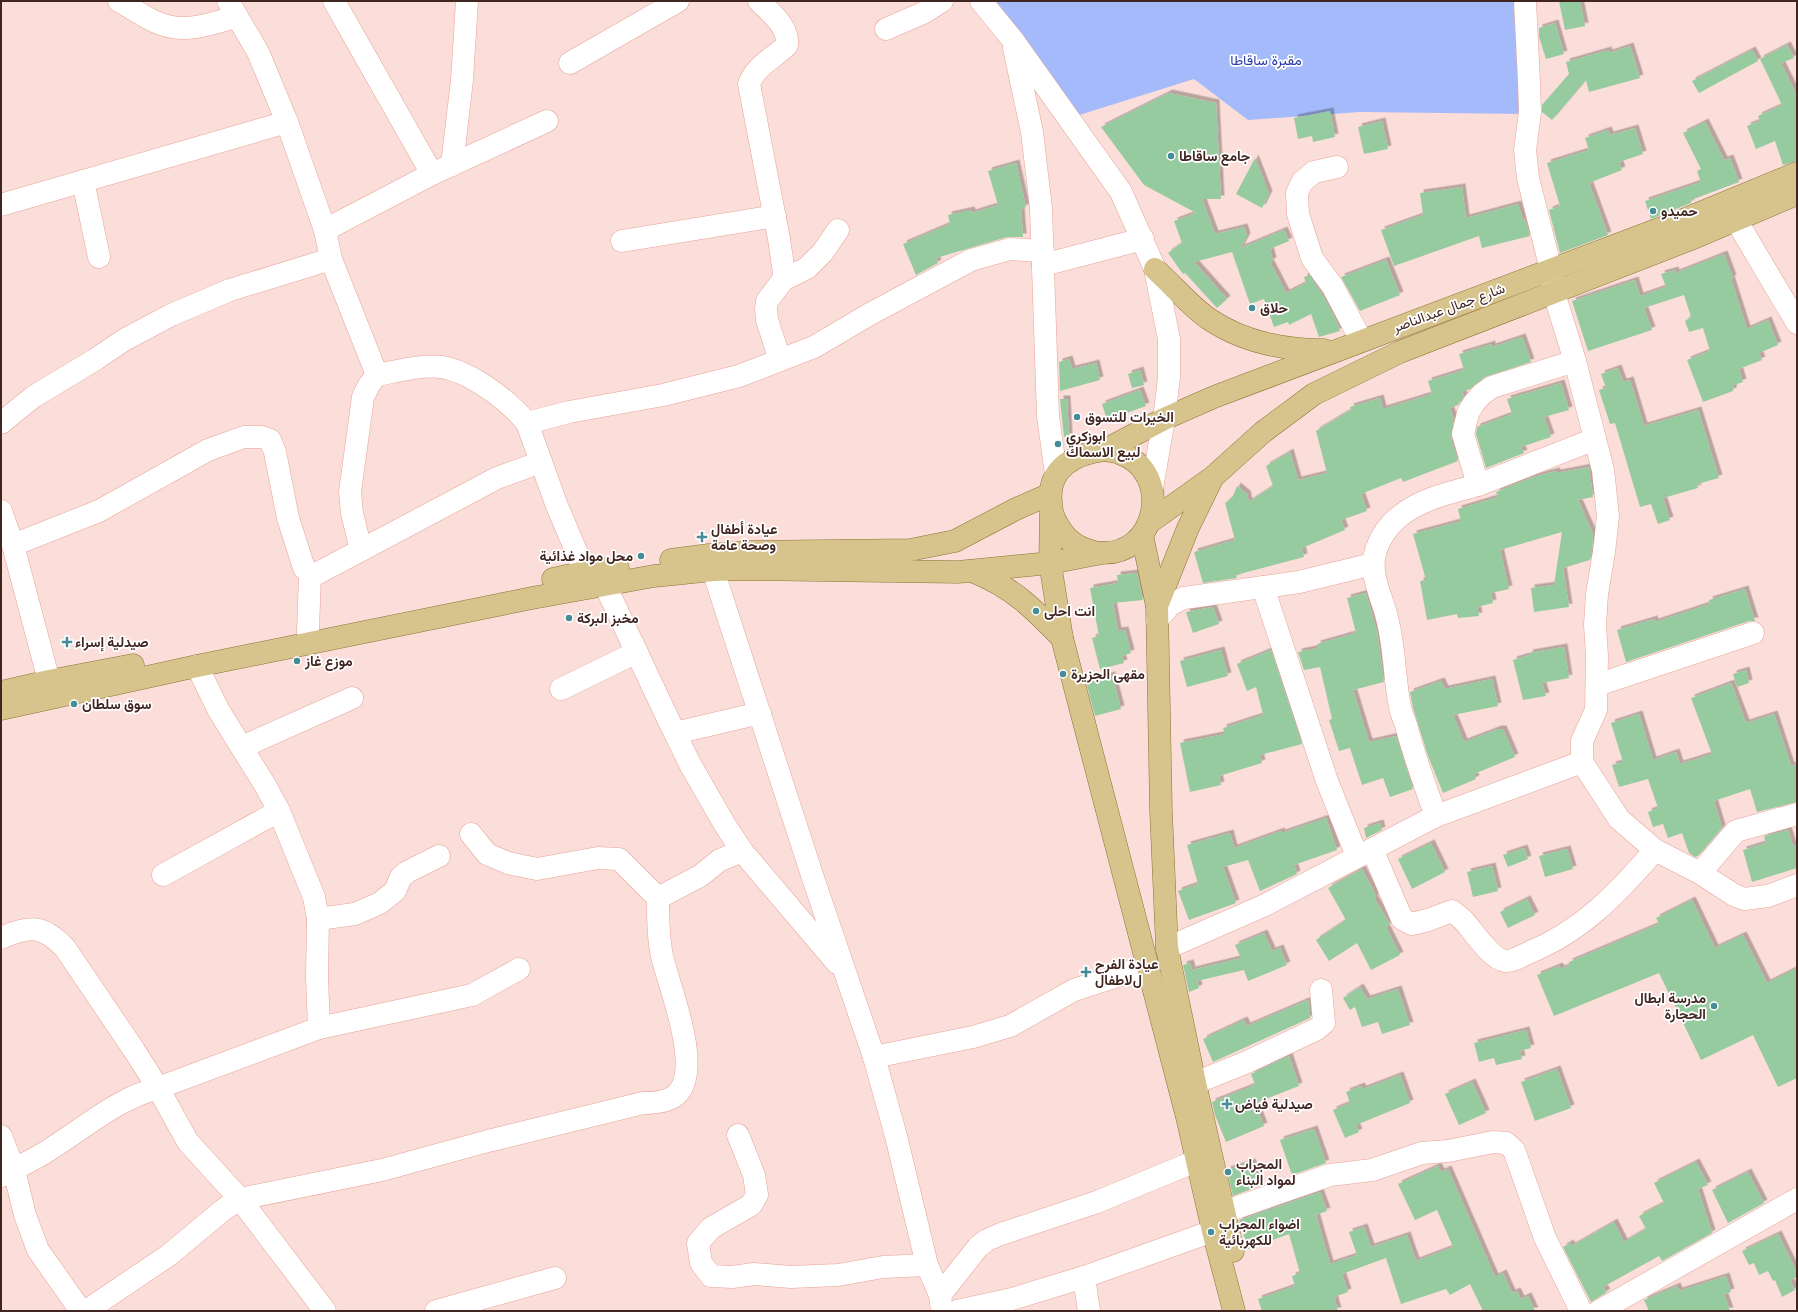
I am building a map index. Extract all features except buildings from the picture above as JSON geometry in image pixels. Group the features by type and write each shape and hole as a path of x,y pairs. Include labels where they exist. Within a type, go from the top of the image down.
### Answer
{"main road":[{"name":"شارع جمال عبدالناصر","path":"1105,450 1164,419 1214,397 1361,340 1688,218 1797,173"},
{"name":"شارع جمال عبدالناصر","path":"1146,528 1213,477 1263,432 1314,394 1400,352 1554,293 1797,194"},
{"path":"1155,269 1209,319 1228,330 1260,343 1298,350 1335,350"},
{"path":"1234,1311 1148,966 1062,638 1050,563 1051,502 1056,474 1073,459 1088,452 1105,450 1121,453 1134,461 1145,474 1152,488 1153,507 1146,528 1157,613 1161,811 1167,948 1194,1082 1247,1311"},
{"path":"1157,613 1191,522 1213,477"},
{"path":"1,692 49,681 308,632 585,572 709,555 749,552 910,550 955,541 1016,509 1051,502"},
{"path":"1051,502 1056,523 1064,535 1074,545 1088,551 1102,553"},
{"path":"1,709 197,666 532,598 654,576 714,570 912,572 971,571 1050,563 1124,548 1146,528"},
{"path":"971,571 989,578 1014,592 1062,638"}],"street":[{"path":"119,1 148,18 170,27 196,27 232,9 258,52 287,122 325,230 331,259 377,375"},
{"path":"334,1 432,174"},
{"path":"452,165 462,80 467,1"},
{"path":"570,63 678,1"},
{"path":"759,1 784,28 788,37 787,45 760,66 752,75 749,84 775,216 784,273 783,280"},
{"path":"886,29 923,13 942,1"},
{"path":"981,1 1012,39 1121,192 1155,269 1169,339 1169,377 1164,419 1152,488"},
{"path":"1525,1 1530,112 1525,150 1528,178 1551,270 1554,293 1575,361 1603,470 1608,516 1597,594 1595,625 1598,656 1596,710 1582,740 1582,762 1619,819 1654,850 1700,873 1734,895 1744,899 1768,896 1797,885"},
{"path":"1012,39 1032,132 1041,208 1048,416 1056,474"},
{"path":"325,230 432,174 547,121"},
{"path":"1,205 287,122"},
{"path":"1337,167 1314,172 1302,182 1297,193 1298,214 1312,258 1333,286 1361,340"},
{"path":"83,181 99,257"},
{"path":"622,241 775,216"},
{"path":"1736,220 1797,323"},
{"path":"780,360 767,320 767,301 783,280 807,268 823,252 838,230"},
{"path":"527,423 569,412 670,394 739,376 814,346 971,260 1010,249 1043,258 1143,239"},
{"path":"1,423 33,397 96,359 124,340 171,315 230,290 331,259"},
{"path":"1478,485 1463,434 1468,412 1474,404 1482,394 1492,387 1575,361"},
{"path":"361,550 352,513 350,492 364,397 369,385 377,375 418,368 441,367 473,379 518,412 527,423 557,506 585,572"},
{"path":"13,545 100,511 208,450 244,437 262,437 270,440 275,452 288,518 304,568 310,573 318,573 497,478 541,462"},
{"path":"1436,816 1400,708 1390,632 1375,577 1374,564 1376,550 1386,532 1399,517 1424,500 1478,485 1595,439"},
{"path":"1,511 13,545 49,681"},
{"path":"1157,613 1184,598 1299,582 1374,564"},
{"path":"714,570 874,1057 896,1136 927,1265 941,1303"},
{"path":"308,632 310,573"},
{"path":"605,585 691,766 742,851 846,974"},
{"path":"1263,587 1327,781 1364,853 1402,919 1412,924 1452,911 1462,919 1496,958 1505,961 1513,960 1549,945 1581,925 1600,909 1654,850"},
{"path":"1597,686 1753,633"},
{"path":"560,689 637,652"},
{"path":"197,666 219,710 279,811 314,897 318,919 317,977 319,1028"},
{"path":"242,747 352,698"},
{"path":"675,733 760,713"},
{"path":"1167,948 1263,906 1436,816 1582,762"},
{"path":"163,875 279,811"},
{"path":"1700,873 1736,831 1797,814"},
{"path":"86,1311 170,1255 223,1210 240,1199 382,1170 503,1137 643,1104 661,1102 677,1094 684,1081 687,1061 684,1035 662,955 658,924 658,898 619,859 598,858 537,869 508,864 487,854 471,834"},
{"path":"658,898 700,876 720,860 742,851"},
{"path":"318,919 355,914 380,903 395,891 401,877 407,872 439,856"},
{"path":"1,938 27,929 38,930 53,936 65,948 158,1088 188,1142 240,1199 325,1311"},
{"path":"874,1057 974,1037 1010,1026 1074,990 1148,966"},
{"path":"7,1173 52,1149 141,1092 158,1088 319,1028 472,995 519,969"},
{"path":"1194,1082 1247,1062 1316,1029 1324,1023 1321,990"},
{"path":"738,1135 754,1175 757,1195 751,1205 711,1228 698,1243 701,1263 711,1276 732,1277 754,1274 791,1277 838,1275 884,1267 927,1265"},
{"path":"1,1136 7,1173 38,1250 81,1311"},
{"path":"1224,1212 1330,1175 1372,1170 1422,1152 1448,1150 1493,1142 1506,1143 1514,1150 1545,1238 1581,1311"},
{"path":"941,1303 978,1247 987,1240 1097,1202 1196,1161"},
{"path":"1600,1311 1797,1199"},
{"path":"957,1311 1012,1299 1084,1277 1213,1231"},
{"path":"1084,1277 1089,1311"},
{"path":"436,1311 555,1278"}],"green space":[{"name":"مقبرة ساقاطا","path":"991,1 1520,1 1528,114 1360,112 1248,120 1194,79 1073,117"}],"place":[{"name":"جامع ساقاطا","path":"1171,156"},
{"name":"حميدو","path":"1653,211"},
{"name":"حلاق","path":"1252,308"},
{"name":"الخيرات للتسوق","path":"1077,417"},
{"name":"ابوزكري لبيع اﻻسماك","path":"1058,444"},
{"name":"عيادة أطفال وصحة عامة","path":"702,537"},
{"name":"محل مواد غذائية","path":"641,556"},
{"name":"انت احلى","path":"1036,611"},
{"name":"مخبز البركة","path":"569,618"},
{"name":"صيدلية إسراء","path":"67,642"},
{"name":"موزع غاز","path":"297,661"},
{"name":"مقهى الجزيرة","path":"1063,674"},
{"name":"سوق سلطان","path":"74,704"},
{"name":"عيادة الفرح لﻻطفال","path":"1086,972"},
{"name":"مدرسة ابطال الحجارة","path":"1714,1006"},
{"name":"صيدلية فياض","path":"1227,1104"},
{"name":"المجراب لمواد البناء","path":"1228,1172"},
{"name":"اضواء المجراب للكهربائية","path":"1211,1232"}]}
